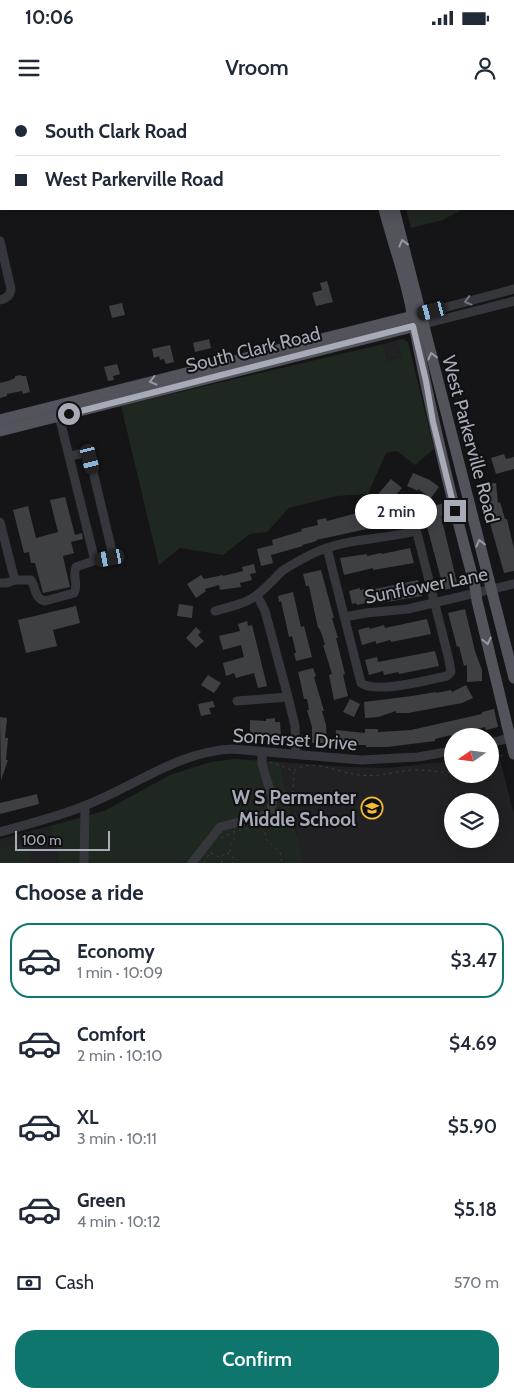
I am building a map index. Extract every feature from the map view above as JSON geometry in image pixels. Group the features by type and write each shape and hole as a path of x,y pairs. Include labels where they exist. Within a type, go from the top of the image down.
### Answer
{"main road":[{"path":"384,210 411,308 417,320"},
{"path":"394,210 417,320"},
{"name":"South Clark Road","path":"0,431 58,411 417,320"},
{"name":"West Parkerville Road","path":"417,320 492,590 514,678"},
{"name":"West Parkerville Road","path":"417,320 433,422 512,737 511,752"},
{"name":"South Clark Road","path":"0,420 58,411"}],"street":[{"path":"0,241 11,289 7,298 0,300"},
{"name":"South Clark Road","path":"417,320 514,289"},
{"name":"South Clark Road","path":"417,320 514,301"},
{"path":"58,411 94,552 93,561"},
{"path":"0,583 31,580 37,598 41,601 72,595 76,591 74,575 76,567 110,558 113,554 90,459 84,453 70,456"},
{"path":"327,548 361,683 371,687 410,684 447,676 451,672 449,660 411,509"},
{"path":"0,522 16,580"},
{"path":"215,611 244,602 257,594 284,570 327,548 344,543 397,536 416,531"},
{"name":"Sunflower Lane","path":"344,617 435,604 514,584"},
{"path":"257,594 265,611 288,697 295,726 296,754"},
{"path":"237,702 288,697"},
{"path":"499,740 512,737"},
{"name":"Somerset Drive","path":"0,832 85,806 168,764 198,754 232,749 262,756 296,754 376,760 418,757 444,752"},
{"path":"192,863 220,827 270,814 273,800 262,756"},
{"path":"84,863 85,806"}],"path":[{"path":"499,759 511,752"},
{"path":"262,756 283,768 294,771 306,765 365,776 380,776 414,770 444,772"},
{"path":"217,842 224,836 234,832 277,822 293,792 294,771"},
{"path":"264,825 266,839 269,844 280,852 282,863"},
{"path":"229,853 230,845 235,838 234,832"},
{"path":"204,863 214,847"},
{"path":"211,852 221,858 222,863"},
{"path":"221,858 226,853 229,853"},
{"path":"229,853 234,858 233,863"}],"shaded area":[{"path":"406,210 461,210 443,220 411,228"},
{"path":"403,339 408,342 434,449 415,465 397,451 386,453 368,494 337,496 289,508 267,532 250,534 223,555 180,548 159,565 121,406 383,344 387,361 401,357 397,340"},
{"path":"397,340 401,357 387,361 383,344"},
{"name":"W S Permenter Middle School","path":"499,756 514,815 514,863 291,863 297,835 280,762 388,768 444,762 444,783 499,783"},
{"path":"235,759 280,762 303,863 59,863 50,826 104,811 170,775 211,762"},
{"path":"50,826 59,863 0,863 0,839"},
{"path":"26,842 31,863 0,863 0,849"}],"building":[{"path":"327,281 333,302 316,306 312,293 322,290 320,283"},
{"path":"122,303 125,315 112,318 109,306"},
{"path":"209,339 211,348 195,352 193,343"},
{"path":"170,345 174,362 166,364 164,359 160,360 159,356 154,358 152,349"},
{"path":"117,364 120,374 113,376 114,380 108,381 104,367"},
{"path":"21,375 26,376 30,392 23,394 22,391 7,394 7,396 0,398 0,383"},
{"path":"504,454 506,459 514,457 514,469 496,474 491,458"},
{"path":"413,473 430,480 439,487 431,498 418,489 418,491 407,486"},
{"path":"391,479 402,488 392,499 388,509 375,504 379,493"},
{"path":"496,483 498,503 500,502 505,519 507,519 514,549 514,571 504,573 490,523 493,522 487,497 485,497 484,484"},
{"path":"65,497 75,535 82,533 83,539 71,542 74,553 63,556 70,587 43,593 35,563 31,563 29,552 24,553 13,510 28,506 36,538 58,532 50,500"},
{"path":"444,503 447,515 441,516 458,587 444,590 426,523 434,521 430,507"},
{"path":"368,508 371,519 393,514 396,526 382,529 381,526 316,540 303,546 271,555 273,563 261,566 257,549 273,545 272,540 318,525 317,520 326,518 327,521"},
{"path":"410,548 414,563 373,570 373,568 344,575 340,558 382,554"},
{"path":"254,564 256,573 250,574 252,580 240,583 241,587 220,590 219,585 205,589 206,591 196,598 187,584 201,575 204,579 223,576 243,571 242,567"},
{"path":"321,570 334,618 332,618 338,638 336,638 345,674 343,675 348,696 334,700 329,675 332,674 323,645 325,645 318,628 309,586 306,586 303,574"},
{"path":"418,580 422,596 381,603 380,600 357,605 356,603 352,604 349,591 360,588 360,590 374,587 375,589"},
{"path":"293,592 301,627 304,626 312,657 296,661 292,636 289,637 281,601 279,602 278,596"},
{"path":"179,604 193,606 192,618 177,616"},
{"path":"76,606 80,623 53,630 57,646 26,653 18,620"},
{"path":"465,609 475,651 482,670 482,681 467,682 467,665 464,666 459,646 457,647 448,613"},
{"path":"427,619 431,634 376,644 376,641 362,645 358,630 384,625 385,628"},
{"path":"247,621 248,626 252,625 267,686 258,688 254,673 236,678 234,673 226,676 223,663 244,657 241,645 223,650 219,636 240,631 238,624"},
{"path":"196,627 201,632 198,635 204,641 196,648 186,638"},
{"path":"435,651 439,666 399,674 398,672 384,675 383,671 369,675 365,660 377,657 378,662"},
{"path":"313,668 324,711 322,711 326,725 327,743 312,743 312,727 307,710 309,710 307,699 304,699 298,672"},
{"path":"208,675 221,683 214,693 201,685"},
{"path":"466,685 473,698 462,703 408,713 396,713 396,711 378,717 365,718 364,702 451,690 452,692"},
{"path":"350,699 360,704 354,717 343,712"},
{"path":"213,701 215,707 209,708 211,714 201,716 198,704"},
{"path":"494,709 498,727 444,728 444,737 435,739 435,741 387,747 366,747 366,745 356,745 356,747 340,746 340,743 335,743 336,730 365,733 365,729 378,729 378,732 411,730 482,714 482,712"},
{"path":"0,717 7,718 5,738 8,738 6,760 8,760 1,780"},
{"path":"275,718 275,722 280,722 281,737 250,736 250,720 266,721 266,719"},
{"path":"37,794 39,804 0,814 0,803"}],"place":[{"name":"W S Permenter Middle School","path":"372,808"}],"route":[{"path":"69,414 413,326 426,381 433,422 455,511"}]}
